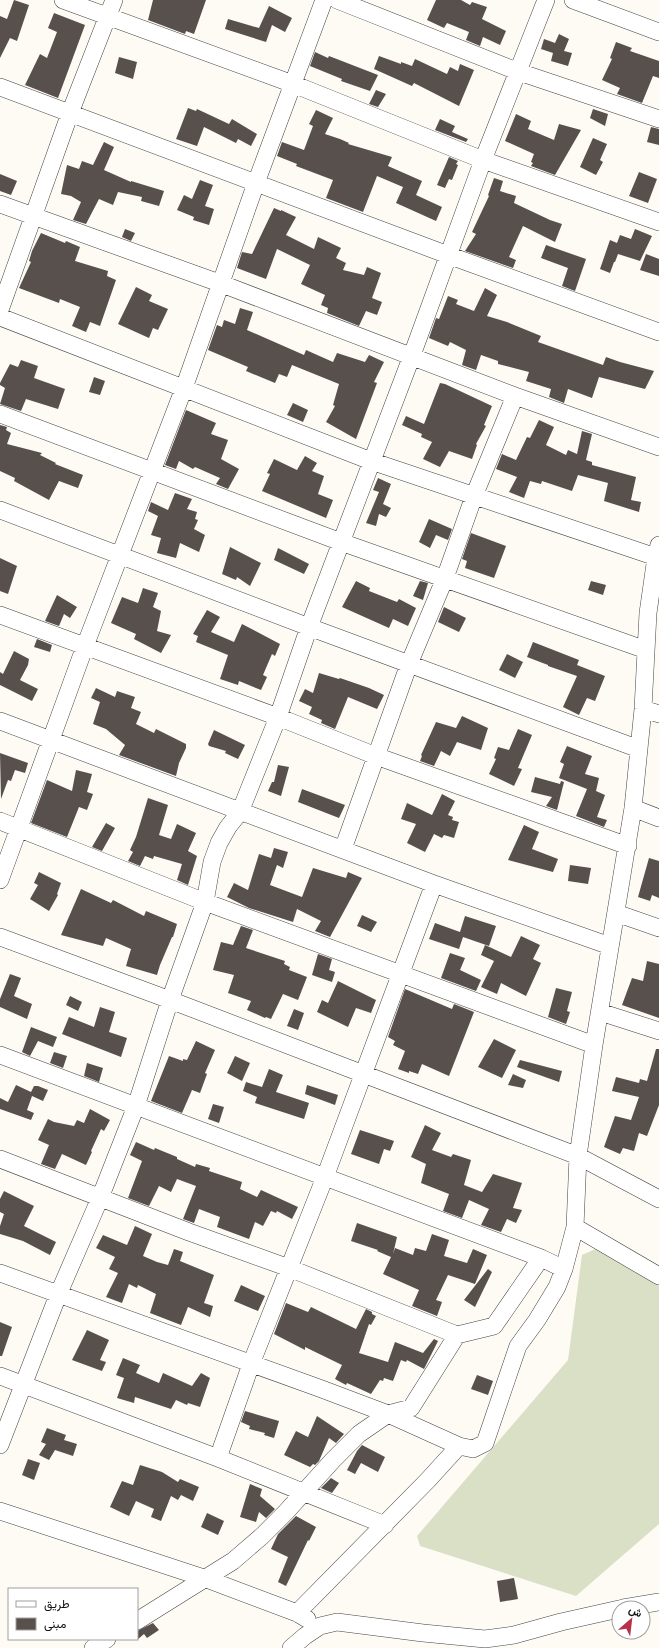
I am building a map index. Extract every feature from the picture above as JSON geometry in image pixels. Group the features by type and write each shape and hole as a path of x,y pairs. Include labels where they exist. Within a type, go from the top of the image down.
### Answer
{"street":[{"path":"63,0 293,84 483,160 659,222"},
{"path":"0,310 70,113 114,0"},
{"path":"0,880 119,554 184,388 222,284 256,183 324,0"},
{"path":"337,0 519,72 659,119"},
{"path":"0,1445 58,1295 100,1198 136,1106 170,1000 205,902 212,862 219,843 228,827 240,812 278,717 309,627 371,460 411,358 483,160 519,72 546,0"},
{"path":"573,0 659,32"},
{"path":"0,87 448,255 659,332"},
{"path":"0,204 222,284 411,358 659,447"},
{"path":"0,317 371,460 474,496 658,553 653,615 646,650 651,711 639,749 628,846 594,1045 578,1156 575,1228 564,1269 557,1287 537,1320 518,1346 486,1443 473,1450 459,1446 388,1414 0,1273"},
{"path":"342,849 409,664 445,578 474,496 515,396"},
{"path":"0,414 151,472 341,542 646,650"},
{"path":"0,510 309,627 639,749"},
{"path":"0,615 278,717 376,756 628,846"},
{"path":"0,721 434,884 610,946"},
{"path":"633,808 659,818"},
{"path":"0,821 205,902 594,1045"},
{"path":"218,1458 252,1364 325,1177 434,884"},
{"path":"616,913 659,928"},
{"path":"0,937 363,1073 578,1156 659,1199"},
{"path":"600,1012 659,1030"},
{"path":"0,1055 541,1258 564,1269"},
{"path":"0,1159 100,1198 290,1268 457,1335 494,1326 541,1258"},
{"path":"575,1228 659,1276"},
{"path":"138,1620 233,1560 262,1536 359,1434 388,1414 411,1408 457,1335"},
{"path":"0,1376 218,1458 384,1525"},
{"path":"297,1613 428,1480 459,1446"},
{"path":"0,1510 204,1578 297,1613 320,1626"},
{"path":"291,1648 320,1626 337,1622 423,1633 483,1644 561,1622 611,1611"},
{"path":"93,1648 105,1640"}],"green space":[{"path":"600,1247 659,1286 659,1524 576,1596 420,1546 417,1536 568,1360 582,1255"}],"building":[{"path":"14,0 29,5 17,41 10,38 0,58 0,16 7,19"},
{"path":"153,0 206,0 194,34 186,31 185,34 148,20"},
{"path":"436,0 461,0 470,5 472,2 487,7 482,19 506,31 500,45 483,37 480,46 466,40 469,32 447,23 444,28 427,20"},
{"path":"269,6 292,18 285,32 272,25 266,42 225,29 228,19 259,28"},
{"path":"54,13 85,25 58,98 25,85 40,54 47,58 57,32 48,28"},
{"path":"559,34 569,39 564,51 572,53 568,66 551,61 553,53 541,49 544,39 555,43"},
{"path":"616,42 632,48 630,51 659,61 659,78 653,76 642,103 617,94 620,88 602,80 612,59 610,58"},
{"path":"315,52 378,75 370,91 341,81 342,79 310,66"},
{"path":"379,56 401,64 401,62 412,66 415,59 447,74 450,67 458,71 460,64 474,70 459,106 414,83 412,86 374,69"},
{"path":"119,57 137,62 133,79 115,73"},
{"path":"376,90 386,94 378,107 369,104"},
{"path":"188,108 196,111 197,109 229,124 232,119 257,134 251,146 238,139 236,143 204,127 197,146 176,139"},
{"path":"593,109 608,114 605,126 590,118"},
{"path":"316,110 333,118 325,134 349,143 348,144 392,157 388,166 422,181 416,195 442,207 436,221 396,203 403,187 377,176 363,212 326,198 333,180 296,166 297,164 277,156 282,142 304,150 313,126 309,124"},
{"path":"516,114 531,121 528,129 554,140 559,124 581,130 555,175 531,166 533,163 531,162 534,154 505,141"},
{"path":"440,119 455,126 452,132 468,139 466,142 435,130"},
{"path":"651,127 659,129 659,145 647,142"},
{"path":"593,138 607,144 600,160 603,162 596,175 580,167"},
{"path":"104,142 114,147 104,170 131,182 164,191 159,206 141,201 142,197 118,192 113,205 99,199 86,224 73,220 81,202 71,196 61,194 67,165 79,169 82,161 93,165"},
{"path":"449,157 458,161 456,164 458,165 452,180 449,179 445,188 437,185"},
{"path":"639,172 657,179 648,203 629,196"},
{"path":"0,174 17,181 11,195 0,191"},
{"path":"494,178 503,181 500,191 516,196 514,203 562,224 555,242 523,226 509,257 516,260 513,268 465,251 476,234 472,232 489,196 488,195"},
{"path":"200,180 213,185 205,206 214,209 209,225 193,220 194,217 177,210 184,195 192,199"},
{"path":"274,208 296,217 286,235 314,249 318,237 341,248 336,258 346,263 343,270 364,275 367,267 381,273 372,298 382,302 377,315 366,311 359,326 327,313 328,308 321,305 325,295 301,284 310,265 277,249 266,279 237,268 242,252 252,254"},
{"path":"125,229 135,233 131,241 122,237"},
{"path":"635,229 652,236 640,261 618,254 610,273 600,269 610,240 617,243 620,235 631,239"},
{"path":"41,233 65,243 66,241 80,247 75,261 108,271 107,276 116,280 100,326 90,322 86,332 72,326 80,307 60,299 59,303 19,288 31,262 29,261 32,251"},
{"path":"546,245 586,259 575,291 562,286 568,268 541,258"},
{"path":"646,254 659,259 659,276 640,270"},
{"path":"136,287 152,295 149,301 168,309 158,330 153,328 149,338 118,324"},
{"path":"485,288 497,295 487,316 507,322 541,336 538,342 603,365 606,357 654,371 645,389 599,377 592,398 568,389 564,403 549,397 551,389 526,381 529,372 498,364 498,361 481,355 476,370 462,365 466,350 450,342 448,346 429,338 436,318 439,319 448,296 458,300 456,304 474,311"},
{"path":"240,308 253,312 247,330 304,355 306,350 333,362 337,353 365,362 369,355 384,362 374,382 377,383 356,439 326,422 335,406 333,405 339,384 292,365 287,377 279,374 275,383 246,371 248,367 208,350 217,325 222,327 224,320 235,324"},
{"path":"21,360 38,366 34,378 65,389 58,409 26,399 21,411 0,404 5,388 0,385 0,383 10,364 18,367"},
{"path":"94,377 105,381 100,395 89,392"},
{"path":"440,383 492,406 484,425 486,426 476,444 477,445 472,459 449,451 440,467 423,459 432,442 421,437 422,434 402,425 406,416 424,424"},
{"path":"293,403 308,410 303,422 287,415"},
{"path":"186,410 216,423 211,434 228,440 221,459 239,469 228,489 216,484 220,478 195,467 193,469 179,461 176,469 165,465"},
{"path":"539,420 554,427 546,445 566,455 568,450 577,454 582,431 592,434 586,460 592,462 592,465 636,477 631,500 641,502 639,512 604,501 608,483 578,475 572,491 542,481 541,484 530,481 524,498 509,492 517,477 496,469 502,454 516,460 527,437 530,438"},
{"path":"0,425 7,427 6,430 11,433 7,444 42,453 40,455 56,463 55,464 83,475 78,488 59,481 49,500 14,481 15,478 0,471"},
{"path":"305,456 317,463 312,471 324,476 318,494 333,500 326,518 262,491 270,474 267,473 274,459 297,470"},
{"path":"378,478 391,484 383,504 391,508 386,517 379,514 376,526 366,523 379,492 373,490"},
{"path":"175,493 192,499 187,509 197,512 195,519 198,520 194,529 205,535 199,552 180,543 176,558 157,553 161,538 151,535 158,516 148,511 151,502 168,510"},
{"path":"429,519 452,529 448,540 436,535 430,548 419,542"},
{"path":"471,533 506,546 494,578 465,568 467,561 462,559"},
{"path":"230,547 261,563 250,586 237,577 236,580 222,574"},
{"path":"278,548 309,564 304,574 274,560"},
{"path":"0,558 17,566 8,594 0,591"},
{"path":"356,581 370,588 369,591 397,602 399,599 416,608 408,626 393,619 389,628 342,607"},
{"path":"420,581 428,583 423,600 413,596"},
{"path":"591,581 606,585 603,595 588,590"},
{"path":"143,588 158,593 153,607 161,611 157,631 171,635 161,653 134,639 136,634 111,623 122,597 138,603"},
{"path":"57,595 77,607 70,618 64,614 59,626 45,621"},
{"path":"444,607 466,618 459,632 438,622"},
{"path":"207,610 220,617 211,632 234,642 242,624 280,644 275,656 272,654 263,675 267,677 261,690 239,681 238,685 220,679 228,655 196,642 198,636 193,634"},
{"path":"37,639 52,645 50,652 34,647"},
{"path":"533,642 579,660 577,665 605,676 595,701 587,698 579,715 563,707 577,676 527,657"},
{"path":"14,651 29,659 28,665 20,680 38,689 32,701 0,685 0,672 3,674"},
{"path":"507,654 523,662 515,678 499,670"},
{"path":"319,673 339,679 340,678 384,695 377,709 348,697 335,729 321,723 322,720 309,714 312,707 299,701 305,689 313,693"},
{"path":"96,688 115,697 117,691 135,697 131,708 141,712 136,724 154,733 156,729 186,744 176,776 119,755 125,745 106,729 93,724 100,702 91,698"},
{"path":"462,716 488,728 481,750 457,742 450,756 441,751 434,766 420,761 421,755 436,722 456,728"},
{"path":"518,729 532,735 518,768 522,769 514,786 489,774 496,759 494,758 498,747 509,750"},
{"path":"214,730 245,745 238,759 225,753 226,751 209,746 208,744"},
{"path":"567,746 592,756 585,774 599,778 596,791 605,795 597,817 607,820 604,827 576,816 587,789 559,778 564,764 560,762"},
{"path":"0,753 28,763 25,773 15,770 11,781 8,780 1,799"},
{"path":"278,765 289,767 281,796 268,791 272,782 274,782"},
{"path":"76,770 92,774 87,792 93,794 87,810 79,807 67,837 31,823 47,780 72,791"},
{"path":"535,777 560,784 561,781 564,782 557,810 546,806 552,797 531,792"},
{"path":"302,789 345,805 339,818 298,802"},
{"path":"442,794 455,801 448,815 453,817 452,820 459,822 454,838 444,835 442,838 434,834 425,852 407,843 416,824 401,819 407,803 432,815"},
{"path":"148,798 168,805 159,835 171,839 177,824 196,833 188,851 197,856 188,885 177,880 182,864 154,856 153,859 145,856 140,866 128,861 133,852 130,850 136,837"},
{"path":"106,823 115,828 102,851 92,847"},
{"path":"524,825 539,832 532,849 558,859 553,872 508,860"},
{"path":"274,848 288,852 283,868 277,865 270,885 302,897 313,868 346,878 348,872 362,878 330,937 315,931 321,921 297,909 293,922 249,908 227,897 234,883 248,890 259,854 271,858"},
{"path":"649,858 659,861 659,898 652,895 650,901 638,897"},
{"path":"570,865 591,868 588,884 568,881"},
{"path":"39,872 61,883 57,894 58,895 49,911 30,899 38,885 34,883"},
{"path":"81,889 111,903 113,900 144,916 146,911 177,924 157,975 126,966 131,949 106,938 103,946 61,935"},
{"path":"362,915 377,922 371,932 357,926"},
{"path":"465,916 496,926 489,946 463,937 459,949 429,939 435,923 460,932"},
{"path":"241,926 253,930 246,948 285,961 284,964 290,967 289,970 307,977 298,1000 283,994 271,1019 247,1010 251,1001 228,993 234,975 213,970 221,942 233,945"},
{"path":"521,936 540,945 533,959 541,963 526,996 501,983 497,994 481,987 494,961 481,955 485,945 511,957"},
{"path":"450,953 465,958 460,970 481,980 476,991 441,978"},
{"path":"318,954 332,959 329,970 335,972 332,982 312,975"},
{"path":"647,961 659,964 659,1018 622,1005 632,978 643,981"},
{"path":"10,974 21,978 14,996 32,1004 27,1019 0,1007 0,999"},
{"path":"338,981 376,1000 371,1013 356,1008 348,1027 317,1012 322,1000 328,1003"},
{"path":"556,988 572,992 567,1011 570,1012 566,1024 548,1017"},
{"path":"405,989 452,1009 454,1004 474,1012 449,1076 422,1064 418,1074 409,1071 409,1073 398,1069 405,1051 393,1045 395,1041 388,1037"},
{"path":"70,996 82,1002 78,1011 66,1005"},
{"path":"100,1007 115,1012 109,1032 127,1038 121,1057 62,1034 69,1017 94,1027"},
{"path":"294,1009 304,1013 298,1030 287,1026"},
{"path":"31,1027 57,1037 53,1047 38,1041 30,1056 22,1052"},
{"path":"494,1039 516,1050 502,1078 478,1067"},
{"path":"196,1041 215,1050 205,1073 207,1074 200,1093 192,1090 182,1113 151,1101 169,1056 183,1061 183,1059 187,1060"},
{"path":"656,1049 659,1049 659,1105 647,1136 639,1133 634,1151 623,1148 620,1154 604,1147 615,1116 631,1120 639,1097 612,1091 616,1077 639,1083 640,1079 647,1081"},
{"path":"54,1052 67,1056 63,1068 50,1063"},
{"path":"235,1056 250,1063 242,1081 227,1073"},
{"path":"520,1060 562,1071 559,1082 517,1067"},
{"path":"87,1063 103,1068 99,1082 84,1076"},
{"path":"269,1069 283,1075 276,1092 309,1103 304,1119 255,1103 257,1097 243,1091 246,1082 262,1087"},
{"path":"513,1074 526,1080 523,1088 508,1085"},
{"path":"16,1085 31,1092 34,1086 48,1090 43,1101 32,1096 27,1110 34,1113 31,1120 0,1109 0,1098 8,1102"},
{"path":"307,1085 338,1095 335,1105 305,1094"},
{"path":"213,1104 224,1107 219,1123 208,1119"},
{"path":"90,1109 110,1120 104,1131 101,1129 86,1165 62,1154 55,1169 41,1164 49,1145 38,1140 48,1119 54,1122 74,1126 77,1120 84,1123"},
{"path":"425,1125 441,1133 432,1150 451,1157 453,1154 471,1160 464,1185 482,1192 493,1174 522,1183 513,1208 522,1210 516,1223 507,1219 501,1232 481,1225 489,1209 469,1200 462,1218 443,1211 449,1194 421,1183 426,1164 411,1157"},
{"path":"360,1130 394,1141 390,1151 384,1149 379,1164 351,1154"},
{"path":"136,1142 154,1150 155,1148 177,1157 177,1159 195,1167 196,1164 210,1168 209,1171 242,1182 240,1189 257,1197 261,1190 298,1207 292,1219 277,1211 276,1213 271,1211 263,1226 255,1222 249,1239 217,1227 220,1217 199,1209 194,1223 183,1219 196,1186 177,1179 171,1192 159,1186 149,1206 128,1198 142,1161 130,1155"},
{"path":"4,1191 34,1206 24,1226 56,1242 50,1255 23,1241 0,1234 0,1226 4,1214 0,1212 0,1199"},
{"path":"357,1223 397,1237 393,1254 395,1248 413,1255 415,1248 426,1251 432,1234 449,1240 444,1256 467,1263 473,1249 487,1255 475,1284 448,1275 436,1300 442,1302 437,1316 412,1306 419,1290 383,1274 391,1257 377,1251 378,1250 351,1241"},
{"path":"135,1226 152,1234 143,1256 168,1265 174,1249 183,1252 180,1261 214,1275 204,1303 213,1306 210,1317 188,1307 181,1325 150,1313 156,1294 138,1285 137,1288 129,1284 122,1303 106,1297 118,1273 109,1269 115,1257 96,1248 103,1235 127,1245"},
{"path":"488,1269 492,1272 475,1307 464,1300"},
{"path":"241,1285 265,1296 258,1311 234,1301"},
{"path":"286,1303 308,1312 311,1307 356,1329 366,1309 372,1312 372,1314 376,1316 371,1325 369,1324 359,1353 388,1362 395,1342 423,1353 434,1339 438,1341 424,1369 407,1360 406,1362 401,1360 393,1381 384,1378 383,1381 380,1380 371,1394 347,1383 346,1385 335,1379 342,1365 305,1347 305,1350 274,1334"},
{"path":"0,1322 12,1327 2,1356 0,1356"},
{"path":"87,1330 109,1340 100,1360 106,1362 102,1371 72,1360"},
{"path":"123,1358 140,1365 136,1373 159,1383 163,1373 192,1386 201,1373 210,1378 200,1407 188,1403 187,1405 176,1400 171,1409 135,1397 134,1403 117,1398 124,1378 116,1375"},
{"path":"477,1375 493,1381 488,1395 471,1389"},
{"path":"245,1411 279,1421 274,1438 264,1435 265,1433 249,1429 250,1426 241,1422"},
{"path":"317,1416 344,1434 336,1443 329,1438 319,1461 310,1467 284,1455 296,1431 308,1437"},
{"path":"47,1428 66,1435 64,1440 77,1444 73,1456 55,1450 49,1460 39,1455 46,1444 41,1442"},
{"path":"362,1445 385,1457 378,1472 361,1463 355,1474 347,1470 357,1451"},
{"path":"28,1459 40,1463 34,1480 22,1475"},
{"path":"140,1465 162,1472 178,1482 180,1479 199,1487 193,1501 181,1495 178,1500 171,1496 161,1521 151,1517 154,1509 136,1501 129,1516 110,1507 122,1481 133,1485"},
{"path":"331,1478 339,1483 332,1493 321,1488"},
{"path":"250,1484 262,1489 260,1496 275,1509 266,1518 259,1512 256,1522 240,1517"},
{"path":"207,1513 224,1521 218,1535 201,1527"},
{"path":"296,1516 316,1527 309,1541 308,1540 286,1586 278,1582 288,1557 271,1549 278,1534"},
{"path":"514,1578 518,1599 500,1602 497,1581"},
{"path":"153,1623 159,1630 147,1638 144,1634 138,1639 138,1630"}]}
